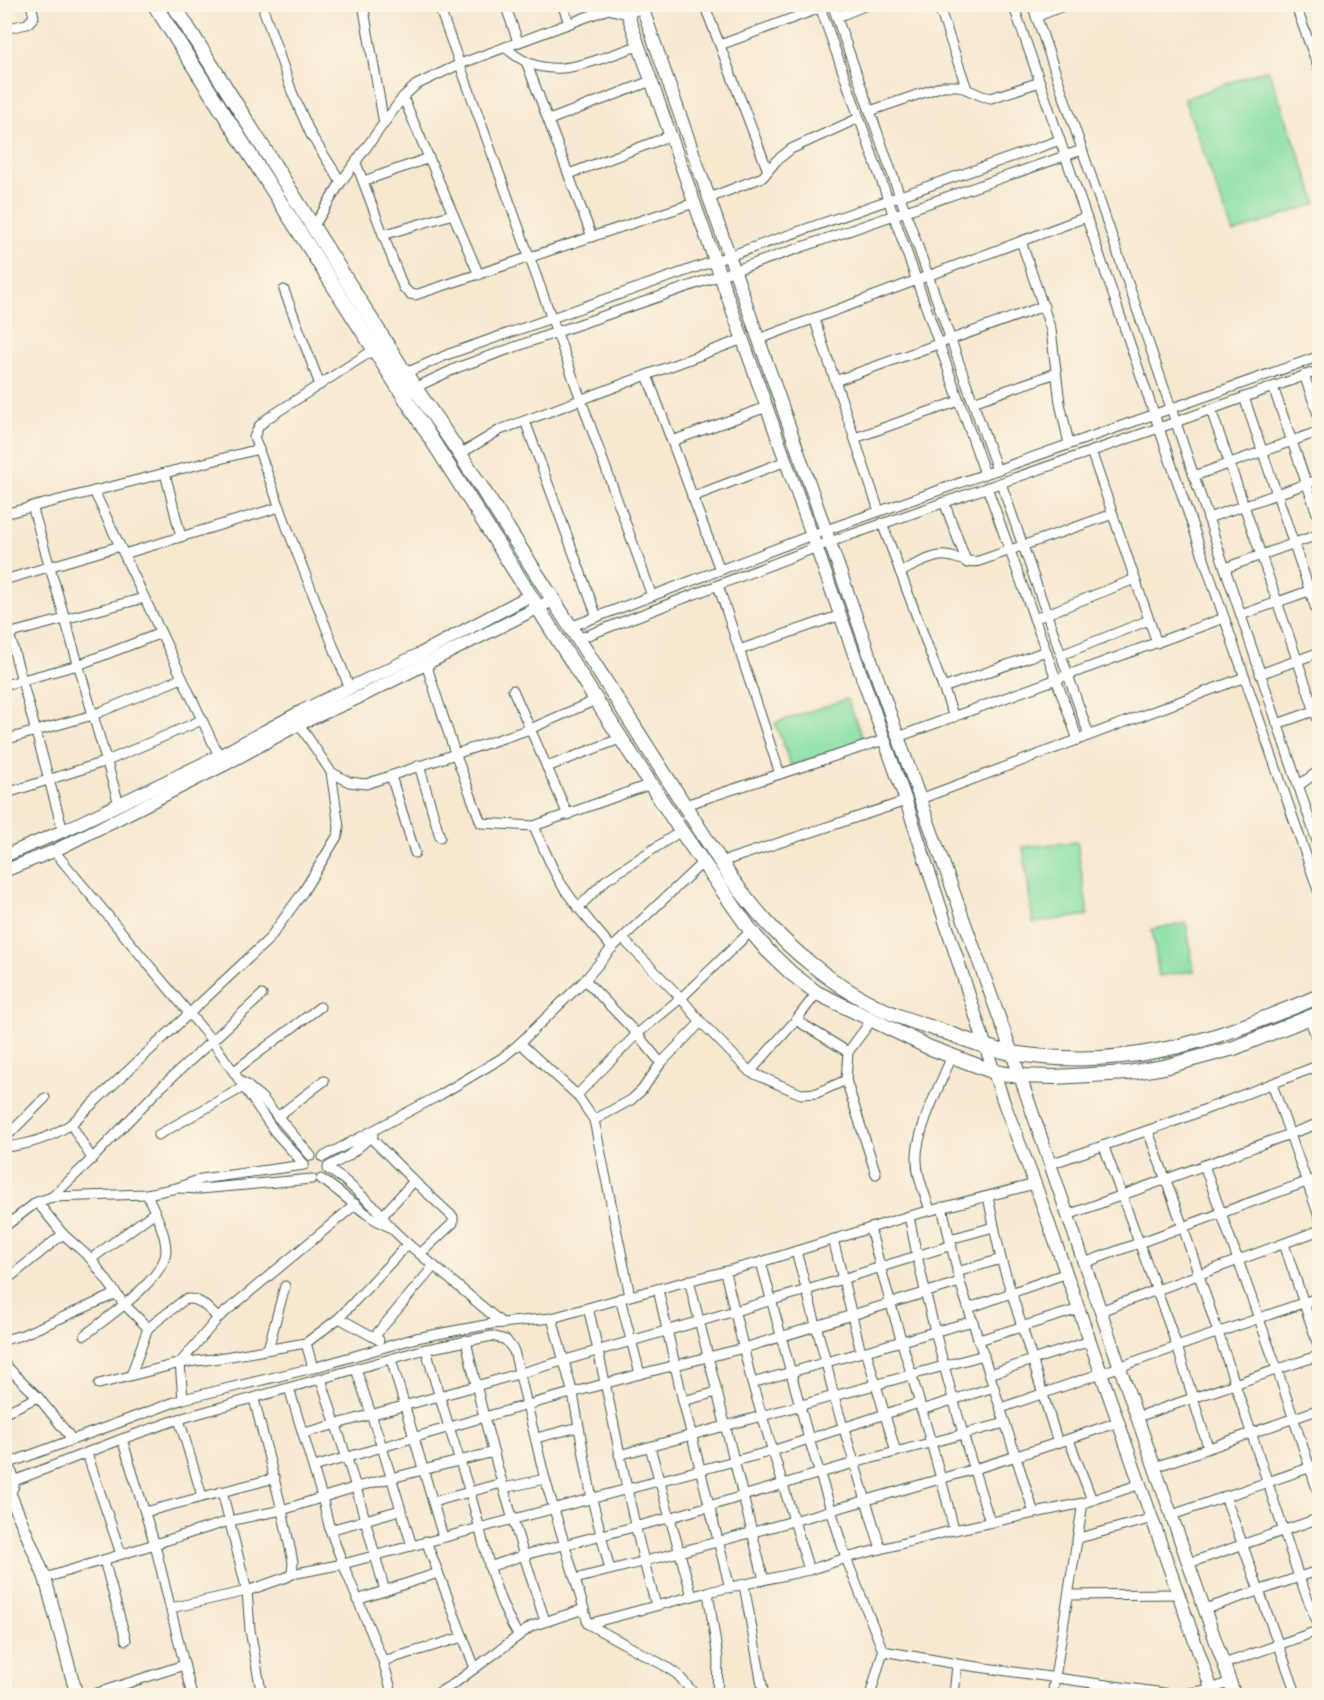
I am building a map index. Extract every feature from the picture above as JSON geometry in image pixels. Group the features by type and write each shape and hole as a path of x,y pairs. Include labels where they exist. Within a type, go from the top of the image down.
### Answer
{"main road":[{"path":"154,4 375,349 400,376"},
{"path":"173,4 314,226 400,376 596,700 702,863 767,950 817,993 871,1021 994,1072 1019,1076 1091,1075 1164,1067 1234,1048 1315,1016"},
{"path":"409,391 460,454 684,805 755,909 782,939 844,987 895,1015 987,1047 1012,1053 1087,1058 1160,1051 1237,1030 1318,995"}],"street":[{"path":"4,29 31,22 34,17 31,4"},
{"path":"264,4 296,103 311,135 341,182"},
{"path":"363,4 384,124"},
{"path":"438,4 652,596"},
{"path":"506,4 518,42"},
{"path":"562,4 569,23"},
{"path":"704,4 768,171"},
{"path":"832,4 997,470"},
{"path":"837,17 869,4"},
{"path":"938,4 967,89"},
{"path":"1013,4 1320,896"},
{"path":"1032,4 1298,786 1315,821 1320,850"},
{"path":"1036,16 1068,4"},
{"path":"1295,4 1320,72"},
{"path":"314,226 341,182 403,97 416,85 460,64 611,7 625,9 645,6 729,256 1012,1053 1235,1695"},
{"path":"720,45 819,6 985,474"},
{"path":"625,9 906,801 994,1072 1213,1692"},
{"path":"505,47 527,64 543,69 560,69 638,46"},
{"path":"527,64 592,237"},
{"path":"549,120 651,81"},
{"path":"870,111 943,86 967,89 991,98 1040,82"},
{"path":"403,97 479,275"},
{"path":"709,198 763,177 791,149 859,118"},
{"path":"569,174 670,136"},
{"path":"400,376 449,354 1060,140"},
{"path":"409,391 459,367 1082,150"},
{"path":"364,181 429,158"},
{"path":"356,163 404,287 410,294 419,294 479,275 694,203"},
{"path":"383,235 453,214"},
{"path":"759,339 1086,217"},
{"path":"1021,241 1051,330 1060,403 1069,444"},
{"path":"284,290 320,385"},
{"path":"835,381 1044,306"},
{"path":"814,318 879,511"},
{"path":"460,454 500,430 743,339"},
{"path":"350,689 254,437 259,426 268,418 375,349"},
{"path":"828,536 879,511 1320,356"},
{"path":"574,633 597,617 720,570 828,536 882,523 1211,410 1320,370"},
{"path":"973,402 1056,373"},
{"path":"647,375 720,570"},
{"path":"1304,375 1320,420"},
{"path":"1273,387 1320,522"},
{"path":"1244,397 1320,621"},
{"path":"855,438 959,401"},
{"path":"672,441 767,407"},
{"path":"1211,410 1297,660 1317,710 1320,726"},
{"path":"525,421 597,617"},
{"path":"1194,476 1320,431"},
{"path":"4,513 259,449"},
{"path":"1092,451 1157,643"},
{"path":"693,497 786,461"},
{"path":"165,473 181,537"},
{"path":"1208,518 1320,479"},
{"path":"1001,483 1089,735"},
{"path":"987,487 1078,740"},
{"path":"94,491 221,760"},
{"path":"944,502 967,563"},
{"path":"32,507 119,804"},
{"path":"4,580 49,566 181,537 280,507"},
{"path":"900,572 940,556 948,556 967,563 979,561 1113,514"},
{"path":"882,523 954,717"},
{"path":"1225,568 1320,534"},
{"path":"574,633 718,585 814,541"},
{"path":"1034,619 1135,579"},
{"path":"718,585 780,774"},
{"path":"1241,615 1320,587"},
{"path":"4,872 54,851 221,760 302,711 350,689 531,595"},
{"path":"7,634 144,598"},
{"path":"5,852 63,831 221,760 426,664 553,600"},
{"path":"4,615 7,634 22,680 63,831"},
{"path":"739,650 841,615"},
{"path":"898,737 1224,618"},
{"path":"1061,655 1149,620"},
{"path":"4,685 78,665 160,633"},
{"path":"943,688 1046,651"},
{"path":"1260,674 1320,652"},
{"path":"426,664 481,823 534,826 651,783"},
{"path":"920,799 1245,677"},
{"path":"4,740 93,716 182,678"},
{"path":"513,690 568,815"},
{"path":"331,772 349,782 366,784 530,729 596,700"},
{"path":"1277,724 1317,710"},
{"path":"4,794 107,762 202,720"},
{"path":"4,1147 24,1146 52,1136 71,1124 269,939 303,892 338,836 339,827 331,772 299,724"},
{"path":"547,767 622,738"},
{"path":"684,805 884,740"},
{"path":"418,765 440,837"},
{"path":"1298,786 1320,770"},
{"path":"391,776 415,853"},
{"path":"722,862 906,801"},
{"path":"534,826 550,863 578,908 612,948"},
{"path":"578,908 606,880 681,831"},
{"path":"54,851 213,1041 275,1132 304,1165"},
{"path":"177,1188 200,1189 316,1179 328,1168 348,1156 379,1129 479,1073 520,1043 585,980 612,948 702,863"},
{"path":"577,1095 637,1034 681,998 751,931"},
{"path":"623,939 750,1072 801,1094 817,1093 846,1080"},
{"path":"585,980 637,1034 661,1063"},
{"path":"750,1072 817,993"},
{"path":"52,1197 157,1091 262,994"},
{"path":"234,1071 320,1007"},
{"path":"1315,1016 1320,1046"},
{"path":"796,1020 848,1052"},
{"path":"871,1021 848,1052 846,1080 876,1174"},
{"path":"594,1120 631,1100 642,1090 661,1063 701,1022"},
{"path":"520,1043 577,1095 594,1120 631,1340 640,1374"},
{"path":"930,1210 918,1173 916,1158 925,1124 952,1056"},
{"path":"1050,1164 1148,1131 1320,1065"},
{"path":"277,1117 324,1081"},
{"path":"1272,1084 1320,1219"},
{"path":"244,1085 262,1098 311,1156 323,1157 369,1136"},
{"path":"158,1135 244,1085"},
{"path":"4,1138 45,1098"},
{"path":"1068,1215 1320,1123"},
{"path":"71,1124 92,1159"},
{"path":"1148,1131 1183,1227 1299,1577 1320,1630 1224,1664"},
{"path":"369,1136 414,1182 452,1214 454,1220 420,1254"},
{"path":"1104,1147 1177,1346 1208,1447"},
{"path":"311,1156 304,1165 304,1171 337,1188 375,1220 390,1227"},
{"path":"323,1157 328,1168 383,1215 390,1227 408,1244 502,1324"},
{"path":"4,1227 37,1202 52,1197 147,1194 177,1188 201,1179 304,1165"},
{"path":"1204,1165 1277,1369 1320,1498"},
{"path":"1084,1263 1320,1177"},
{"path":"383,1215 414,1182"},
{"path":"77,1695 45,1578 9,1490 11,1472 4,1465 183,1399 313,1368 456,1329 552,1318 761,1262 930,1210 1035,1184"},
{"path":"85,1335 155,1276 163,1264 166,1250 147,1194"},
{"path":"988,1197 1000,1259 1058,1443"},
{"path":"37,1202 63,1234 91,1259 124,1304 148,1328"},
{"path":"183,1399 180,1363 218,1318 356,1204"},
{"path":"942,1207 959,1277 1034,1513"},
{"path":"91,1259 155,1212"},
{"path":"909,1216 925,1293 953,1401 990,1522"},
{"path":"303,1433 476,1386 807,1290 994,1227"},
{"path":"870,1228 900,1340 932,1442 954,1530"},
{"path":"1100,1311 1320,1230"},
{"path":"4,1282 63,1234"},
{"path":"833,1239 852,1315 896,1452"},
{"path":"99,1384 180,1363 306,1343 339,1318 408,1244"},
{"path":"1137,1417 1320,1353 1284,1244"},
{"path":"796,1251 834,1397 881,1549"},
{"path":"314,1467 484,1417 744,1348 891,1304 925,1293 1000,1259"},
{"path":"761,1262 790,1372 846,1558 883,1651 870,1695"},
{"path":"374,1337 434,1266"},
{"path":"725,1272 761,1417 808,1570"},
{"path":"969,1308 1066,1273"},
{"path":"689,1280 764,1580"},
{"path":"268,1348 285,1286"},
{"path":"658,1289 683,1401 730,1588"},
{"path":"4,1340 22,1335 116,1294"},
{"path":"1000,1408 1043,1395 1320,1297"},
{"path":"131,1375 148,1328 184,1300 189,1298 198,1300 218,1318"},
{"path":"588,1308 606,1384 634,1527 656,1605"},
{"path":"979,1340 1079,1309"},
{"path":"339,1318 387,1346"},
{"path":"552,1318 573,1394 592,1498 610,1570"},
{"path":"752,1383 973,1321"},
{"path":"9,1490 122,1439 179,1419 426,1349 465,1340 500,1337 506,1340 514,1351 545,1479 588,1624 665,1666 696,1695"},
{"path":"465,1340 503,1486 546,1621"},
{"path":"990,1374 1090,1341"},
{"path":"306,1343 313,1368"},
{"path":"426,1349 489,1567 501,1604 518,1635"},
{"path":"619,1455 984,1355"},
{"path":"391,1359 443,1537"},
{"path":"4,1364 38,1397 72,1439"},
{"path":"356,1369 412,1546"},
{"path":"321,1379 347,1457 385,1591"},
{"path":"171,1608 248,1591 287,1578 292,1574 343,1564 772,1451 884,1415 953,1401 994,1387"},
{"path":"289,1388 314,1467 330,1530 383,1661 393,1695"},
{"path":"683,1401 717,1392"},
{"path":"4,1413 38,1397"},
{"path":"254,1399 282,1510 293,1562 292,1574"},
{"path":"1155,1467 1320,1409"},
{"path":"179,1419 202,1496"},
{"path":"575,1579 719,1543 974,1471 1118,1422"},
{"path":"489,1567 524,1555 669,1518 854,1463 1005,1423"},
{"path":"536,1438 579,1427"},
{"path":"122,1439 156,1545 192,1695"},
{"path":"1053,1695 1079,1538 1088,1502 1069,1440"},
{"path":"650,1447 692,1596"},
{"path":"45,1578 229,1521 282,1510 356,1487 494,1452"},
{"path":"87,1454 121,1554"},
{"path":"1172,1515 1320,1464"},
{"path":"145,1512 275,1478"},
{"path":"433,1502 469,1492 545,1479"},
{"path":"588,1624 708,1592 808,1570 954,1530 1088,1502 1141,1484"},
{"path":"222,1491 248,1591 250,1630 262,1695"},
{"path":"1225,1496 1297,1695"},
{"path":"330,1530 400,1510"},
{"path":"1079,1538 1153,1518"},
{"path":"1189,1563 1320,1518"},
{"path":"426,1541 475,1668"},
{"path":"104,1560 126,1640"},
{"path":"1205,1609 1320,1570"},
{"path":"357,1600 438,1573"},
{"path":"744,1585 762,1672 764,1695"},
{"path":"708,1592 718,1658 717,1695"},
{"path":"1069,1595 1180,1594"},
{"path":"433,1695 455,1683 532,1626 584,1609"},
{"path":"383,1661 463,1637"},
{"path":"883,1651 957,1664 1178,1695 1213,1692 1230,1682"},
{"path":"954,1695 957,1664"},
{"path":"88,1695 184,1665"}],"green space":[{"path":"1268,69 1317,203 1233,233 1184,99"},
{"path":"847,699 864,741 791,766 775,723"},
{"path":"1077,842 1088,915 1033,923 1023,847"},
{"path":"1186,923 1194,971 1159,976 1152,929"}]}
